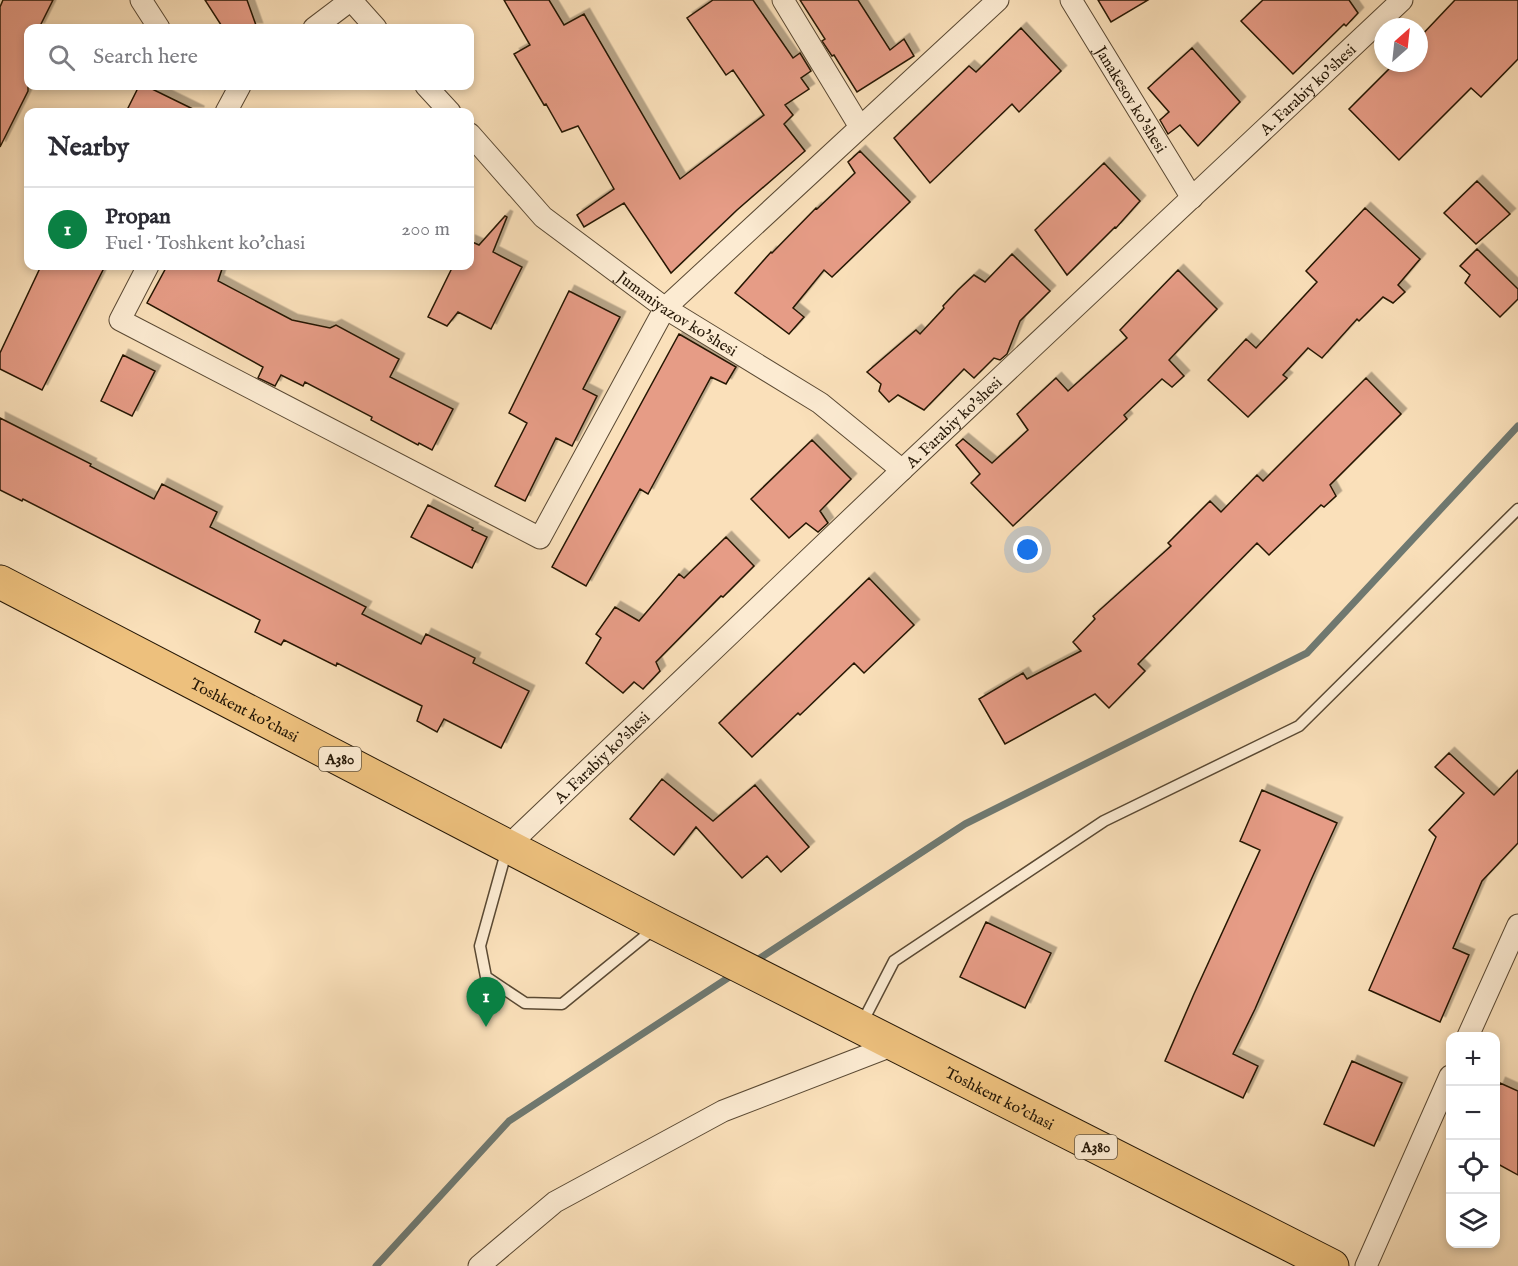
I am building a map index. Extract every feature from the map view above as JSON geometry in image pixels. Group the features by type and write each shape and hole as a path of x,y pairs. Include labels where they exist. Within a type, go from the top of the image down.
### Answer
{"highway":[{"name":"Toshkent ko'chasi","path":"0,582 670,931"},
{"name":"A380","path":"670,931 860,1027"},
{"name":"Toshkent ko'chasi","path":"860,1027 1332,1266"}],"street":[{"path":"141,0 156,24"},
{"path":"319,24 351,0 372,24"},
{"path":"783,0 860,127"},
{"path":"146,270 120,320 540,538 664,308 998,0"},
{"name":"Janakesov ko'shesi","path":"1071,0 1192,198"},
{"name":"A. Farabiy ko'shesi","path":"508,846 902,470 1402,0"},
{"path":"228,108 238,90"},
{"path":"430,90 446,108"},
{"name":"Jumaniyazov ko'shesi","path":"474,139 543,217 664,308 819,404 902,470"},
{"path":"1470,1032 1518,925"},
{"path":"479,1266 555,1202 723,1111 894,1044"},
{"path":"1366,1266 1446,1085"}],"lane":[{"path":"860,1027 894,962 1104,821 1299,726 1518,509"},
{"path":"508,846 480,946 486,977 525,1003 562,1004 670,931"}],"building":[{"path":"3,0 53,0 41,24 24,24 24,90 28,91 0,147 0,7"},
{"path":"205,0 247,0 256,24 220,24"},
{"path":"504,0 549,0 564,25 584,14 680,179 764,115 733,70 726,75 687,18 713,0 753,0 793,58 800,53 811,71 801,78 809,89 785,105 793,115 784,124 805,151 737,210 671,273 624,203 584,227 577,215 614,189 578,126 562,132 514,54 530,45"},
{"path":"800,0 858,0 890,50 904,39 914,56 857,92 834,55 832,56 822,41 825,39"},
{"path":"1098,0 1148,0 1111,22"},
{"path":"1263,0 1349,0 1358,13 1293,74 1241,21"},
{"path":"1455,0 1518,0 1518,59 1481,97 1471,88 1399,160 1349,109 1386,72 1428,72 1428,28"},
{"path":"1021,28 1061,71 1019,112 1012,104 930,183 894,138 969,66 976,72"},
{"path":"1192,48 1240,102 1198,146 1180,125 1168,134 1160,120 1169,112 1148,88"},
{"path":"137,90 154,90 191,108 128,108"},
{"path":"860,151 910,202 832,277 824,270 793,308 804,317 789,334 735,293 771,252 855,173 848,162"},
{"path":"1104,163 1140,201 1116,228 1067,275 1035,230"},
{"path":"1477,181 1510,214 1476,244 1444,213"},
{"path":"1365,208 1420,259 1398,285 1405,292 1393,303 1383,297 1359,321 1357,319 1322,358 1308,348 1283,375 1287,378 1248,417 1208,380 1246,339 1256,348 1317,282 1306,271"},
{"path":"505,216 507,217 493,252 522,267 491,329 458,312 447,326 428,317 451,270 474,270 474,243 479,245"},
{"path":"1477,249 1518,289 1518,299 1500,317 1465,283 1470,275 1460,266"},
{"path":"1012,254 1050,291 1020,321 1007,354 1000,360 994,358 974,378 964,369 924,410 898,395 889,402 879,391 881,384 867,372 916,330 920,334 944,308 943,306 974,275 985,282"},
{"path":"39,270 103,270 42,390 0,369 0,353"},
{"path":"165,270 222,270 218,281 292,320 330,328 336,325 399,359 390,377 453,409 432,450 371,420 372,417 305,382 303,386 281,375 275,386 258,378 263,367 147,303"},
{"path":"1178,270 1217,309 1169,360 1184,376 1172,387 1162,379 1124,415 1127,419 1013,526 971,483 980,474 956,445 963,439 992,463 1028,430 1017,414 1056,378 1068,391 1127,338 1120,330"},
{"path":"569,291 620,317 583,389 597,396 572,446 556,438 525,501 495,486 527,423 509,413"},
{"path":"679,334 736,367 726,384 711,377 648,494 640,489 586,586 552,567"},
{"path":"123,355 155,371 132,416 101,401"},
{"path":"1366,378 1401,414 1330,485 1336,496 1324,507 1321,505 1269,555 1257,543 1138,664 1145,671 1109,708 1095,694 1005,744 979,699 1023,673 1027,679 1081,651 1073,642 1095,619 1093,616 1171,546 1168,543 1210,501 1221,512 1257,475 1263,481"},
{"path":"0,418 154,499 162,484 217,512 210,527 366,607 362,614 421,644 426,634 475,658 473,663 529,691 501,748 444,719 437,732 417,721 422,706 337,663 336,666 284,640 281,645 255,632 260,620 23,499 22,501 0,490"},
{"path":"812,440 851,479 820,511 828,523 818,532 806,523 789,538 751,499"},
{"path":"428,505 487,537 472,568 411,537"},
{"path":"726,537 754,566 656,662 660,671 643,689 634,682 623,693 586,663 601,638 596,634 615,607 639,621 679,574 684,578"},
{"path":"869,578 914,625 864,673 854,663 752,757 719,723"},
{"path":"1449,753 1494,795 1518,770 1518,843 1482,881 1453,948 1469,955 1440,1022 1369,990 1436,837 1429,830 1464,793 1435,767"},
{"path":"662,779 713,821 755,785 809,847 781,872 767,856 742,878 696,827 674,855 630,819"},
{"path":"1262,790 1337,823 1233,1054 1258,1066 1243,1098 1165,1061 1260,850 1240,841"},
{"path":"986,922 1051,953 1025,1008 960,977"},
{"path":"1352,1061 1402,1083 1374,1146 1324,1124"},
{"path":"1500,1083 1518,1091 1518,1175 1500,1165"}],"waterway":[{"path":"754,962 965,824 1307,653 1518,426"},
{"path":"376,1266 509,1121 734,974"}],"place":[{"name":"Propan","path":"486,1027"}]}
